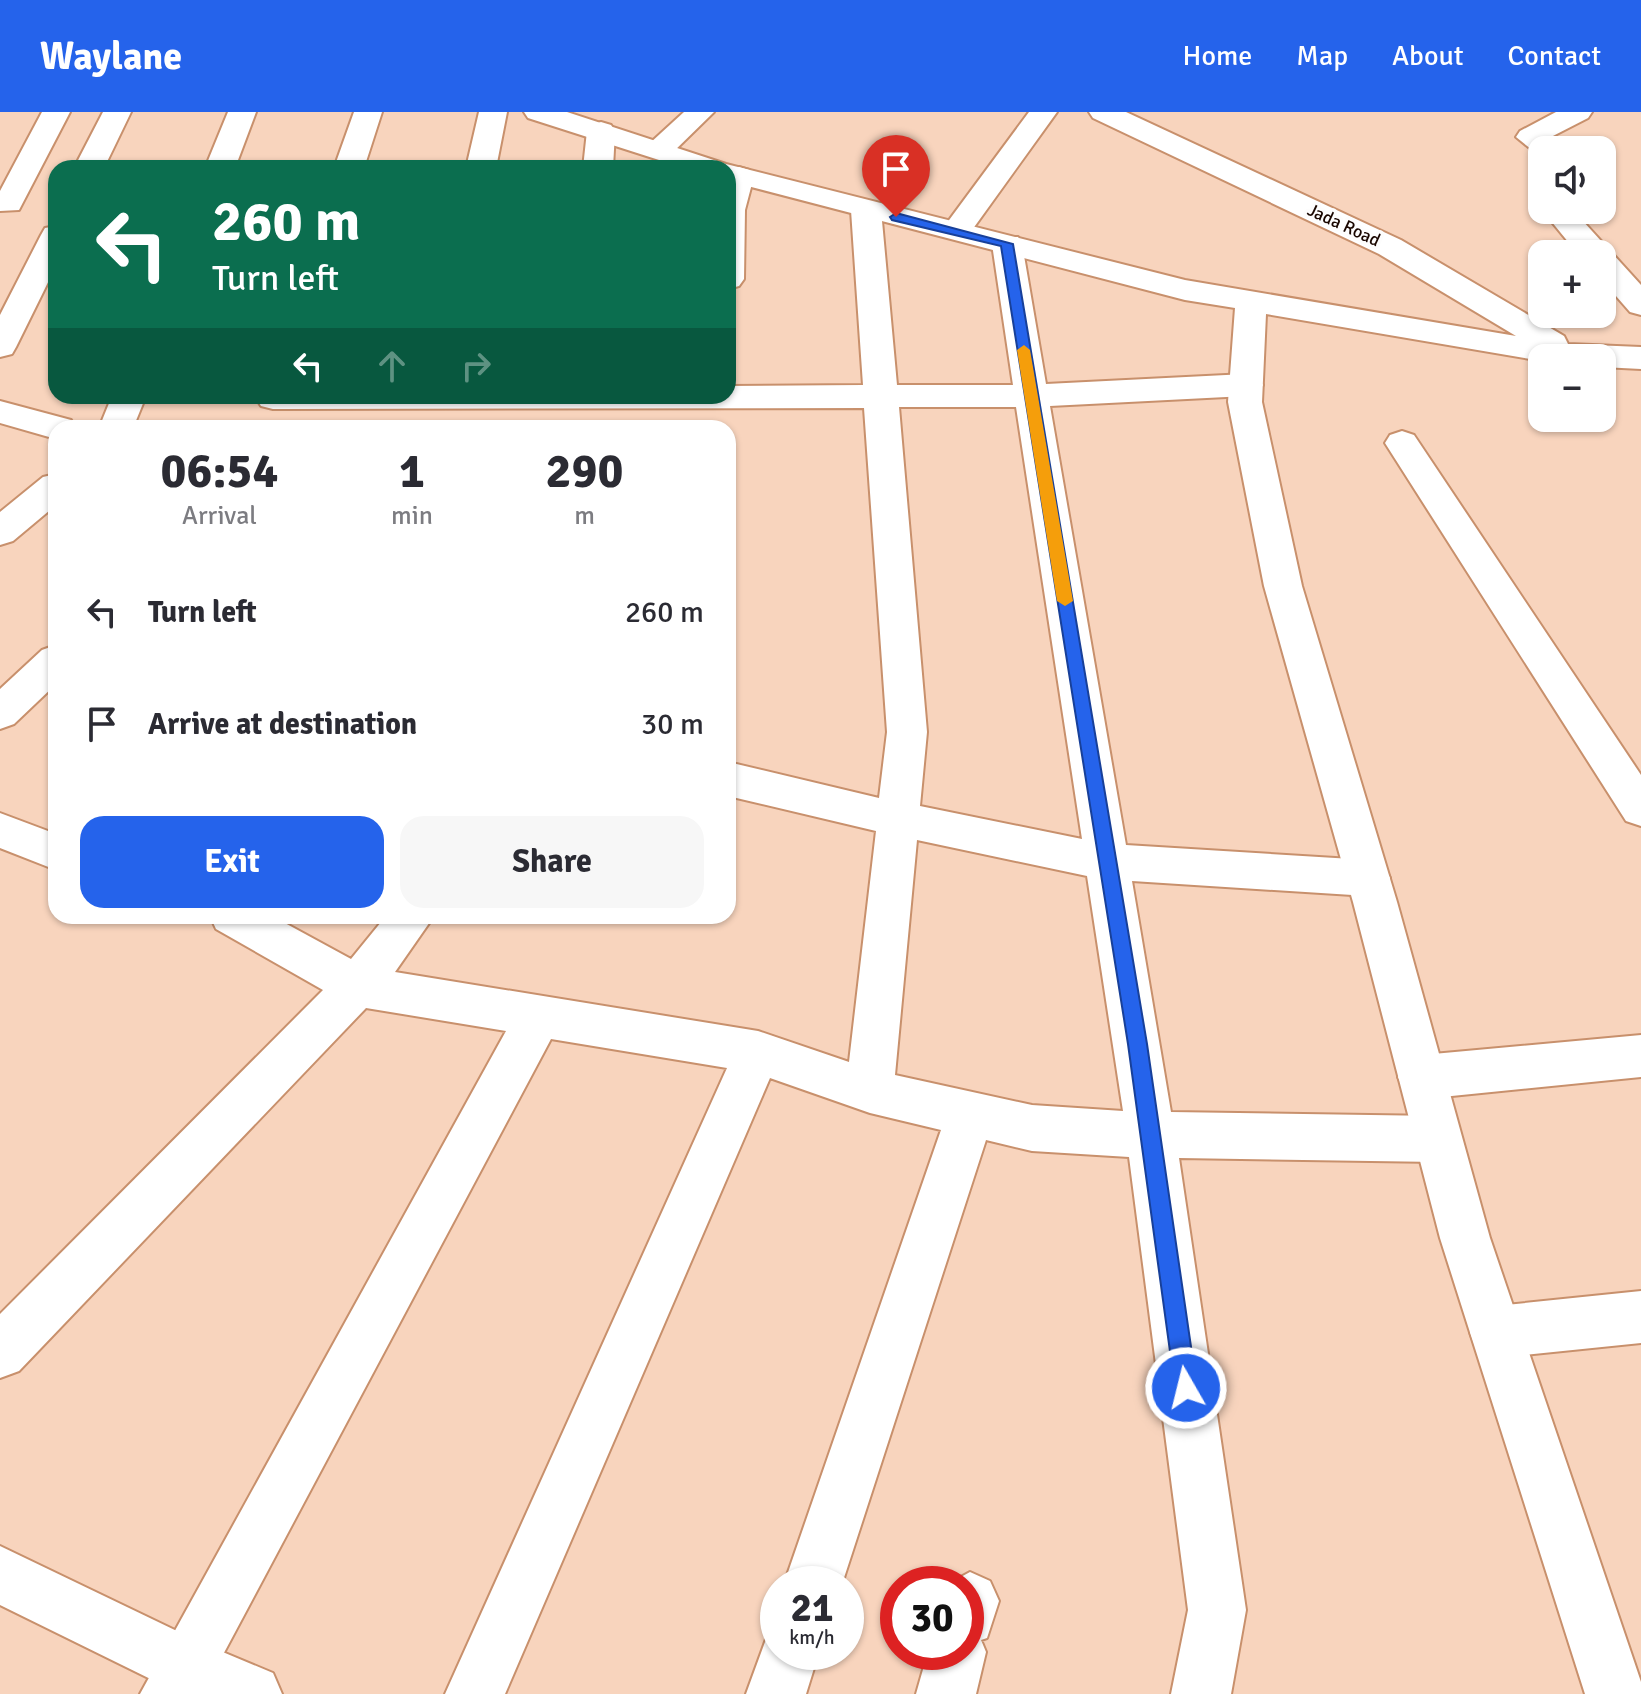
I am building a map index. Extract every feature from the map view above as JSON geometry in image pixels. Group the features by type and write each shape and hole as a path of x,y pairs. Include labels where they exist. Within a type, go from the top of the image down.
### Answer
{"street":[{"path":"40,205 4,204 56,112"},
{"path":"93,160 117,112"},
{"path":"223,160 242,112"},
{"path":"352,160 368,112"},
{"path":"483,160 493,112"},
{"path":"538,112 690,160"},
{"path":"659,150 700,112"},
{"path":"956,231 1043,112"},
{"name":"Jada Road","path":"1103,112 1390,247 1555,344"},
{"path":"1532,136 1578,112"},
{"path":"599,160 601,131"},
{"path":"736,174 1185,290 1528,348"},
{"path":"866,210 907,732 870,1091"},
{"path":"1569,224 1583,240"},
{"path":"1007,244 1151,1135 1217,1610 1201,1694"},
{"path":"0,347 48,251"},
{"path":"1616,277 1641,305"},
{"path":"1251,301 1245,402 1283,586 1368,878 1438,1139 1496,1332 1615,1694"},
{"path":"1616,357 1641,358"},
{"path":"269,407 724,408 881,396 1031,396 1246,385"},
{"path":"0,412 48,425"},
{"path":"1402,443 1641,809"},
{"path":"0,532 48,493"},
{"path":"0,713 48,668"},
{"path":"736,781 897,819 1109,862 1368,878"},
{"path":"0,830 48,849"},
{"path":"253,924 357,986 758,1052 870,1091 1032,1128 1151,1135 1438,1139"},
{"path":"0,1352 357,986 406,924"},
{"path":"178,1680 538,1018"},
{"path":"475,1694 758,1052"},
{"path":"1422,1077 1641,1056"},
{"path":"819,1566 970,1116"},
{"path":"1496,1332 1641,1317"},
{"path":"0,1575 178,1680 252,1694"},
{"path":"776,1694 784,1670"},
{"path":"946,1694 952,1670"}],"slow traffic":[{"path":"1024,350 1065,601"}],"route":[{"path":"896,217 1007,244 1109,862 1186,1388"}]}
